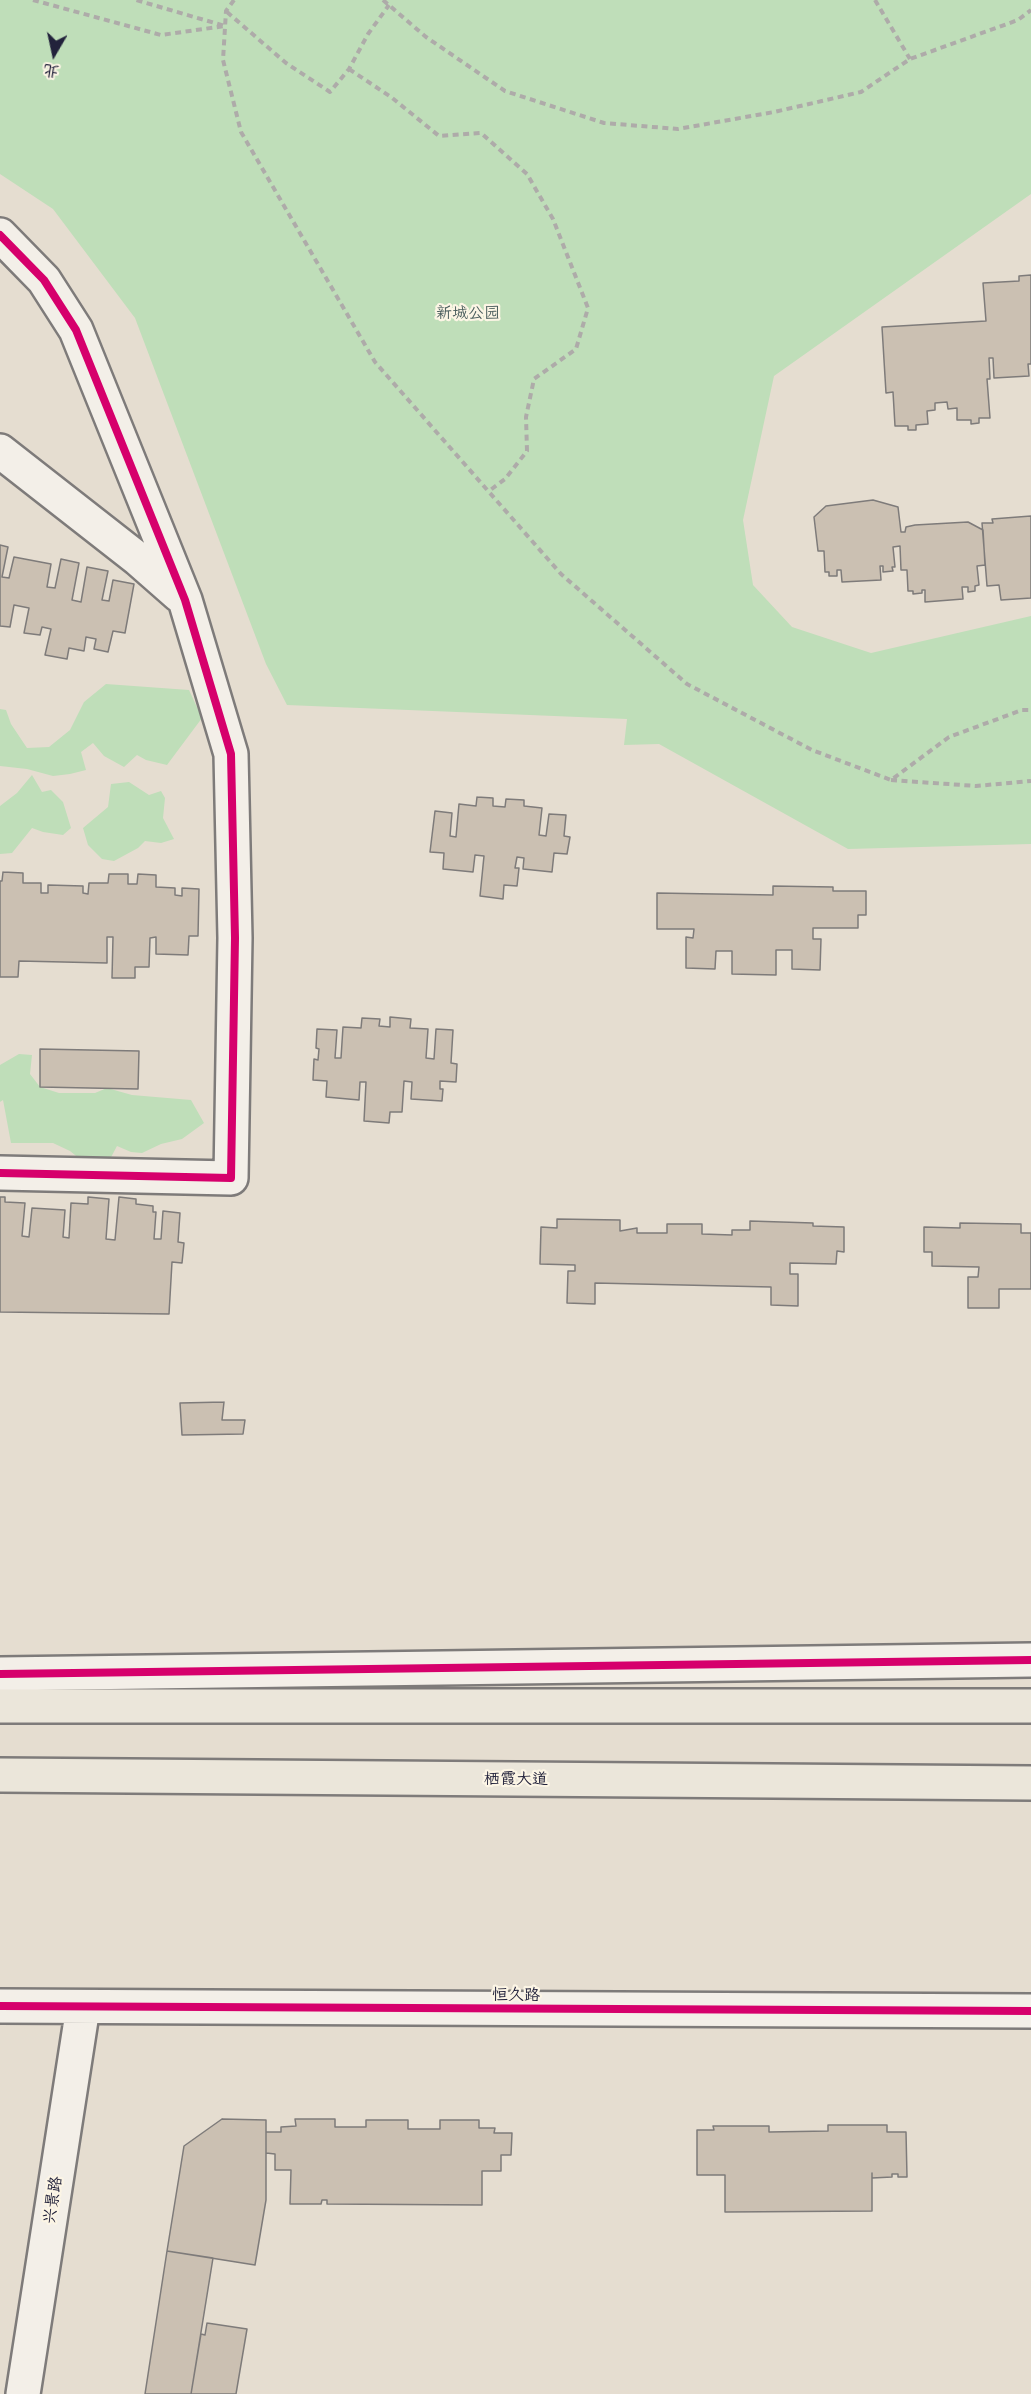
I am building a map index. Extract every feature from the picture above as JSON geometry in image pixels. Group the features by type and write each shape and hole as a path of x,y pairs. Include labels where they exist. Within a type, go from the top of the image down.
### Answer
{"main road":[{"path":"0,1706 1031,1706"},
{"name":"栖霞大道","path":"0,1775 1031,1783"}],"street":[{"path":"0,235 44,280 76,330 185,600 231,754 235,938 231,1178 0,1173"},
{"path":"0,451 138,559 185,600"},
{"path":"0,1674 1031,1660"},
{"name":"恒久路","path":"0,2006 1031,2011"},
{"name":"兴景路","path":"23,2394 83,2007"}],"path":[{"path":"33,0 161,35 225,26"},
{"path":"136,0 225,26"},
{"path":"234,0 226,11 223,60 241,132 375,362 561,574 687,684 813,750 891,780 976,786 1031,781"},
{"path":"383,0 426,36 505,91 604,123 678,129 774,112 861,92 910,59 1018,20 1031,10"},
{"path":"876,0 910,59"},
{"path":"226,11 286,63 330,92 349,69 368,34 389,5"},
{"path":"349,69 391,97 439,136 481,133 527,174 553,219 588,308 576,349 534,379 526,417 527,451 505,479 489,491"},
{"path":"891,780 949,737 1022,710 1031,710"}],"green space":[{"name":"新城公园","path":"0,0 1031,0 1031,194 774,376 743,520 753,585 792,627 871,653 1031,616 1031,844 848,849 659,744 624,745 627,719 287,705 266,664 135,318 53,209 0,174"},
{"path":"106,684 189,690 202,718 167,765 146,760 137,755 124,767 104,756 93,743 81,752 86,770 70,774 53,776 27,769 0,766 0,709 6,710 11,724 27,748 49,747 70,730 84,702"},
{"path":"32,775 42,792 51,790 63,802 71,828 63,835 32,828 12,853 0,854 0,806 17,793"},
{"path":"129,782 149,795 161,791 165,798 163,818 174,839 161,843 145,841 138,848 114,861 102,859 88,845 83,828 108,807 111,784"},
{"path":"19,1054 32,1055 30,1074 40,1087 59,1093 95,1093 107,1088 132,1095 191,1100 204,1123 182,1139 161,1144 142,1153 131,1152 117,1146 109,1161 85,1163 70,1151 53,1143 11,1143 3,1100 0,1102 0,1065"}],"building":[{"path":"1031,275 1029,376 994,378 993,358 989,358 990,379 987,379 990,418 979,418 979,423 971,424 971,420 957,420 957,408 948,409 947,402 935,403 935,410 927,411 928,424 916,425 916,430 908,430 908,426 895,426 893,392 886,393 882,327 986,321 983,283 1019,281 1019,276"},
{"path":"873,500 898,507 901,532 905,532 906,527 915,525 968,522 983,530 985,565 977,566 979,585 975,586 975,591 968,592 968,587 962,587 963,599 925,602 925,590 922,590 922,593 913,594 913,591 908,591 907,570 901,570 900,546 893,547 895,567 892,567 893,571 883,572 883,566 880,566 881,580 842,582 841,570 837,570 837,576 829,576 829,572 825,572 824,551 818,551 814,517 826,506"},
{"path":"1031,516 1031,598 1001,600 999,585 987,586 982,523 993,523 992,519"},
{"path":"0,545 8,547 2,577 9,578 14,557 51,564 47,587 55,588 61,559 79,563 72,600 81,602 87,567 108,571 102,600 109,601 113,580 134,584 125,633 113,631 108,652 94,649 96,639 86,637 84,651 69,648 67,659 45,655 51,629 42,627 40,635 24,633 29,608 14,605 10,627 0,626"},
{"path":"477,797 493,798 493,806 505,807 506,799 524,800 524,806 542,808 539,835 546,836 549,814 566,815 564,836 570,837 567,854 554,853 552,872 523,869 524,858 517,857 515,868 519,868 517,886 504,885 503,899 480,896 484,856 475,855 473,872 443,869 444,853 430,852 435,811 452,813 450,836 456,837 459,804 476,806"},
{"path":"3,872 23,873 23,883 41,883 41,893 48,893 48,885 83,886 83,893 88,894 89,883 108,883 109,874 128,874 128,884 137,884 138,874 156,875 156,887 175,888 175,895 182,896 182,888 199,889 198,936 189,936 188,955 156,954 156,937 150,938 149,967 135,967 135,978 112,978 113,937 107,937 107,963 19,961 18,977 0,977 0,881 2,881"},
{"path":"773,886 833,887 833,891 866,891 866,915 858,915 858,928 813,928 813,939 821,939 820,970 792,969 792,950 776,950 776,975 732,974 732,951 716,951 715,969 686,968 686,937 693,938 694,929 657,929 657,893 773,895"},
{"path":"390,1017 411,1019 410,1028 428,1029 426,1058 434,1059 436,1029 453,1030 451,1063 457,1064 456,1082 440,1081 440,1089 443,1089 442,1101 411,1099 412,1082 404,1081 402,1112 390,1112 389,1123 364,1121 366,1082 360,1082 359,1100 326,1097 327,1081 313,1080 314,1059 318,1060 319,1049 316,1048 317,1029 337,1030 335,1058 341,1058 343,1027 361,1028 362,1018 380,1019 379,1026 390,1027"},
{"path":"40,1049 139,1051 138,1089 40,1087"},
{"path":"0,1197 5,1197 5,1202 25,1203 22,1236 29,1237 32,1208 65,1210 63,1237 69,1238 71,1203 88,1204 88,1197 109,1199 106,1239 115,1240 119,1197 136,1199 136,1204 153,1206 153,1212 156,1212 154,1239 161,1239 163,1211 180,1213 178,1242 184,1243 182,1263 172,1262 169,1314 0,1312"},
{"path":"557,1219 620,1220 620,1231 637,1228 637,1233 667,1233 667,1224 702,1224 702,1234 732,1235 732,1230 750,1230 750,1221 813,1223 813,1226 844,1227 844,1252 837,1251 836,1264 790,1263 790,1274 798,1274 798,1306 771,1305 771,1287 595,1283 595,1304 567,1303 568,1271 575,1271 575,1265 540,1264 541,1227 557,1228"},
{"path":"960,1223 1021,1224 1021,1233 1031,1233 1031,1289 999,1289 999,1308 968,1308 968,1277 978,1277 979,1267 932,1266 932,1252 924,1252 924,1227 960,1228"},
{"path":"224,1402 222,1420 245,1420 243,1434 182,1435 180,1403"},
{"path":"222,2119 266,2120 266,2200 255,2265 167,2251 184,2146"},
{"path":"295,2119 335,2119 335,2127 366,2127 366,2120 408,2120 408,2129 440,2129 440,2120 479,2120 479,2128 495,2128 494,2133 512,2133 511,2155 501,2155 501,2171 482,2171 482,2205 327,2204 327,2200 322,2200 321,2204 290,2204 291,2170 275,2170 275,2154 266,2153 266,2132 281,2132 281,2127 296,2126"},
{"path":"828,2125 887,2125 887,2132 906,2132 907,2177 892,2174 892,2177 872,2178 872,2211 725,2212 725,2175 697,2175 697,2130 714,2130 713,2126 769,2126 769,2132 828,2131"},
{"path":"167,2251 213,2258 191,2394 145,2394"},
{"path":"207,2323 247,2329 236,2394 191,2394 201,2334 205,2335"}],"cycle path":[{"path":"0,235 44,280 76,330 185,600 231,754 235,938 231,1178 0,1173"},
{"path":"0,1674 1031,1660"},
{"path":"0,2006 1031,2011"}]}
